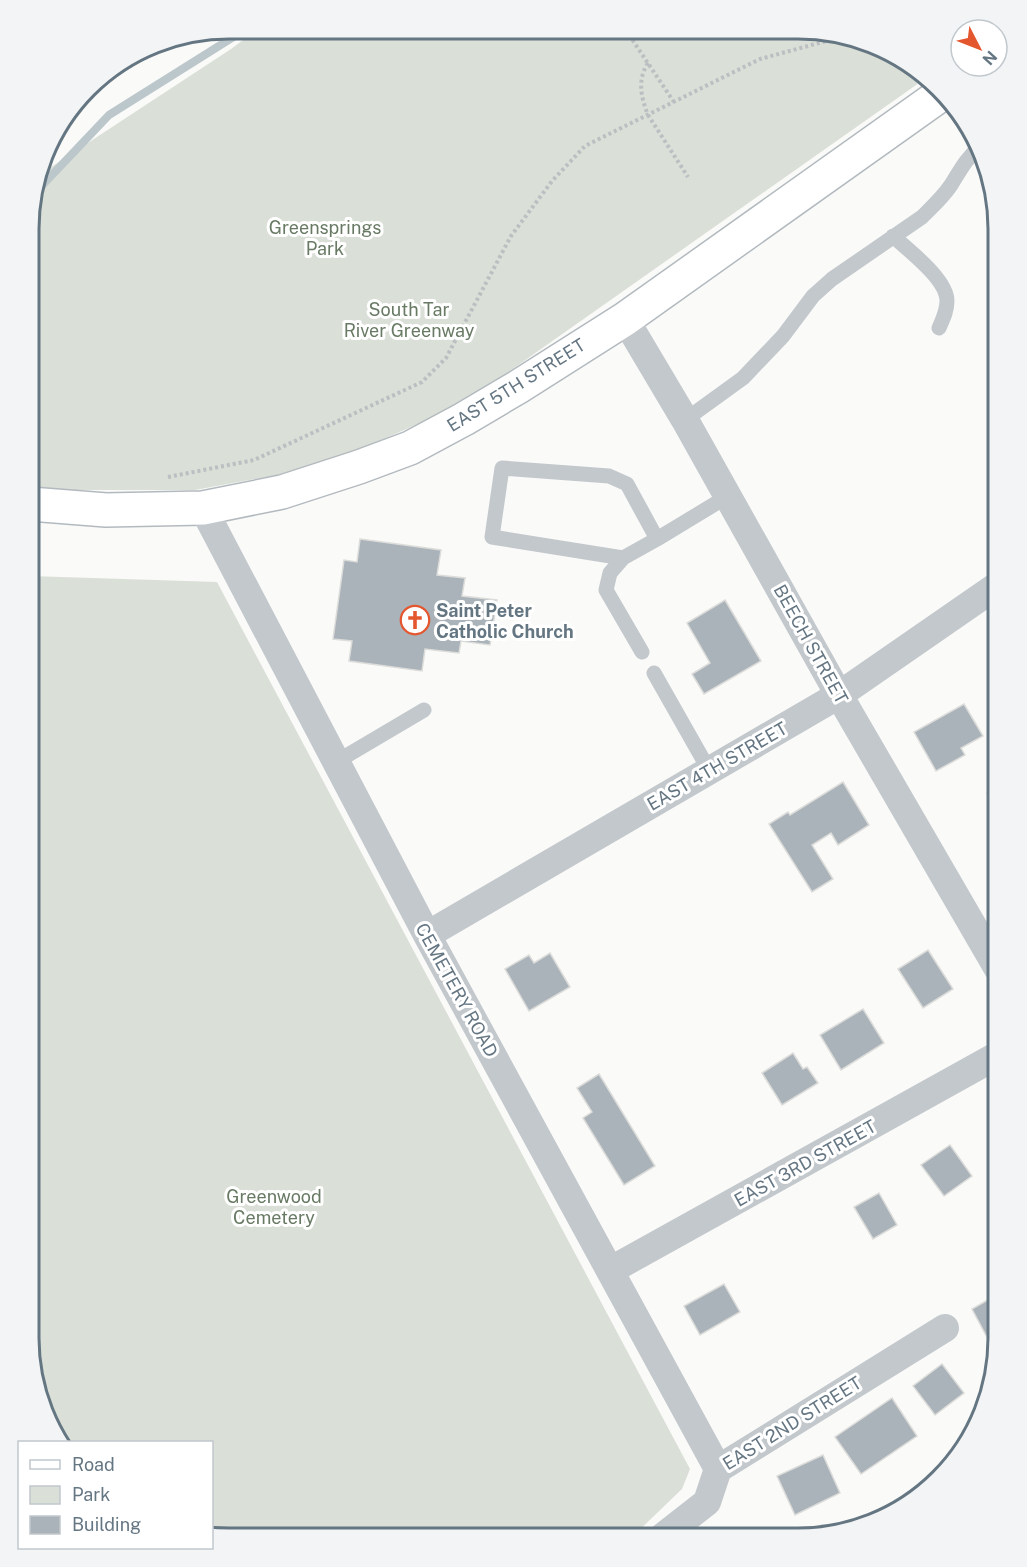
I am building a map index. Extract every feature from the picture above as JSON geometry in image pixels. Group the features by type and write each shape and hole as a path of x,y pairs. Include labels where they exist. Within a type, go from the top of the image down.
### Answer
{"main road":[{"name":"EAST 5TH STREET","path":"39,505 106,510 202,508 282,492 410,448 473,414 624,319 936,99"}],"street":[{"name":"BEECH STREET","path":"624,319 685,420 839,695 988,952"},
{"name":"CEMETERY ROAD","path":"202,508 427,935 718,1469"},
{"name":"EAST 4TH STREET","path":"427,935 839,695 988,592"},
{"name":"EAST 3RD STREET","path":"611,1270 988,1061"},
{"name":"EAST 2ND STREET","path":"674,1528 706,1502 718,1469 945,1328"}],"lane":[{"path":"685,420 744,378 783,336 813,296 832,279 935,205 972,153"},
{"path":"893,236 940,281 946,291 946,313 939,328"},
{"path":"623,558 492,537 502,468 609,476 627,484 657,539"},
{"path":"642,652 606,590 610,573 623,558 728,496"},
{"path":"654,674 709,770"},
{"path":"336,762 424,710"}],"path":[{"path":"632,39 674,102"},
{"path":"165,478 254,460 422,382 447,358 511,236 552,181 585,146 760,59 825,41"},
{"path":"648,63 642,74 641,88 648,115 688,177"}],"green space":[{"name":"Greensprings Park","path":"244,39 798,39 847,45 871,53 893,64 919,83 504,375 431,418 359,450 277,475 195,490 58,490 39,487 39,229 41,204 49,169"},
{"name":"Greenwood Cemetery","path":"39,576 217,582 690,1469 682,1489 641,1528 229,1528 213,1527 213,1441 69,1441 53,1411 39,1351"}],"building":[{"name":"Saint Peter Catholic Church","path":"360,539 441,550 437,575 465,578 462,596 497,600 490,645 461,641 459,653 425,649 422,671 349,661 352,641 333,639 344,560 357,562"},
{"path":"725,600 761,661 704,694 692,674 710,663 687,623"},
{"path":"964,704 983,736 961,748 965,755 936,771 914,732"},
{"path":"843,782 869,825 838,845 831,833 812,845 833,879 812,892 769,824 788,812 790,815"},
{"path":"928,950 953,989 923,1008 898,969"},
{"path":"550,953 570,987 529,1011 505,969 529,955 534,963"},
{"path":"863,1009 884,1043 841,1070 820,1035"},
{"path":"793,1053 803,1069 807,1067 818,1083 782,1105 762,1073"},
{"path":"599,1074 655,1166 624,1185 583,1118 592,1112 577,1088"},
{"path":"950,1145 972,1176 944,1196 921,1165"},
{"path":"879,1193 897,1225 873,1239 854,1207"},
{"path":"724,1284 740,1312 700,1335 684,1306"},
{"path":"988,1300 988,1339 972,1309"},
{"path":"942,1364 964,1393 935,1415 913,1386"},
{"path":"892,1398 917,1436 861,1474 835,1437"},
{"path":"823,1455 840,1493 795,1515 777,1476"}],"waterway":[{"path":"46,182 109,115 230,39"}],"place":[{"name":"Saint Peter Catholic Church","path":"415,620"}],"park label":[{"name":"South Tar River Greenway","path":"409,319"}]}
